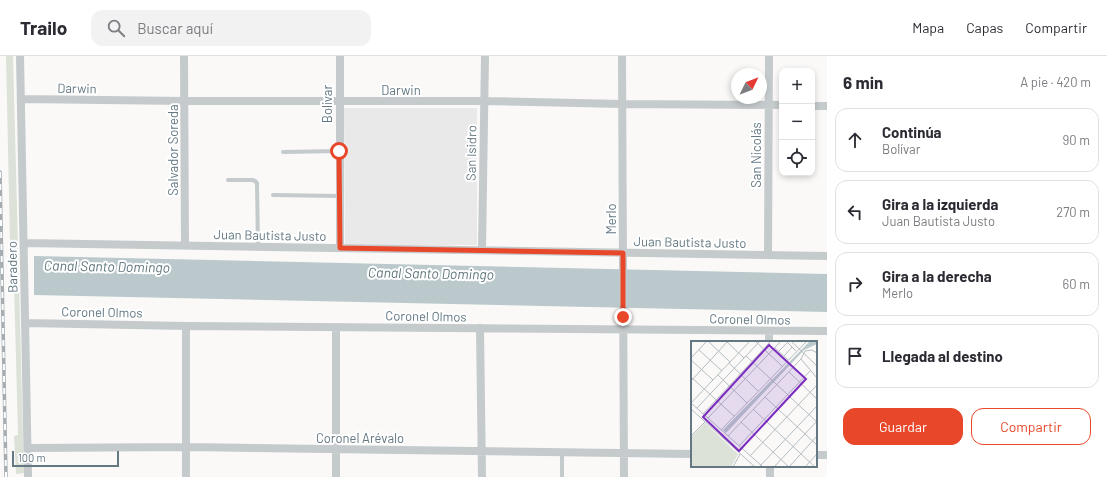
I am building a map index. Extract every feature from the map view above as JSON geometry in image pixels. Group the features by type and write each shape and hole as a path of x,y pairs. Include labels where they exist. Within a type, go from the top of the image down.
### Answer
{"street":[{"name":"Baradero","path":"20,56 28,477"},
{"name":"Salvador Soreda","path":"184,56 184,244"},
{"name":"Bolívar","path":"340,56 340,248"},
{"name":"San Isidro","path":"482,250 485,56"},
{"name":"Merlo","path":"622,56 624,477"},
{"name":"San Nicolás","path":"768,255 769,56"},
{"name":"Darwin","path":"20,99 779,105"},
{"path":"815,106 827,106"},
{"name":"Juan Bautista Justo","path":"24,243 184,244 827,256"},
{"name":"Coronel Olmos","path":"25,323 186,326 623,329 768,332 827,331"},
{"path":"186,326 186,477"},
{"path":"336,327 336,477"},
{"path":"480,328 482,477"},
{"path":"768,332 769,341"},
{"name":"Coronel Arévalo","path":"28,448 186,448 691,454"}],"lane":[{"path":"283,152 339,151"},
{"path":"228,180 252,180 257,183 258,246"},
{"path":"273,195 340,196"},
{"path":"562,452 562,477"}],"shaded area":[{"path":"6,56 13,56 24,473 16,474 14,436 18,435 13,244 10,244"},
{"path":"344,108 477,108 477,245 345,245"}],"water":[{"name":"Canal Santo Domingo","path":"34,256 827,274 827,312 34,295"}],"railway":[{"path":"0,172 6,477"}],"route":[{"path":"339,151 340,248 623,253 623,317"}]}
